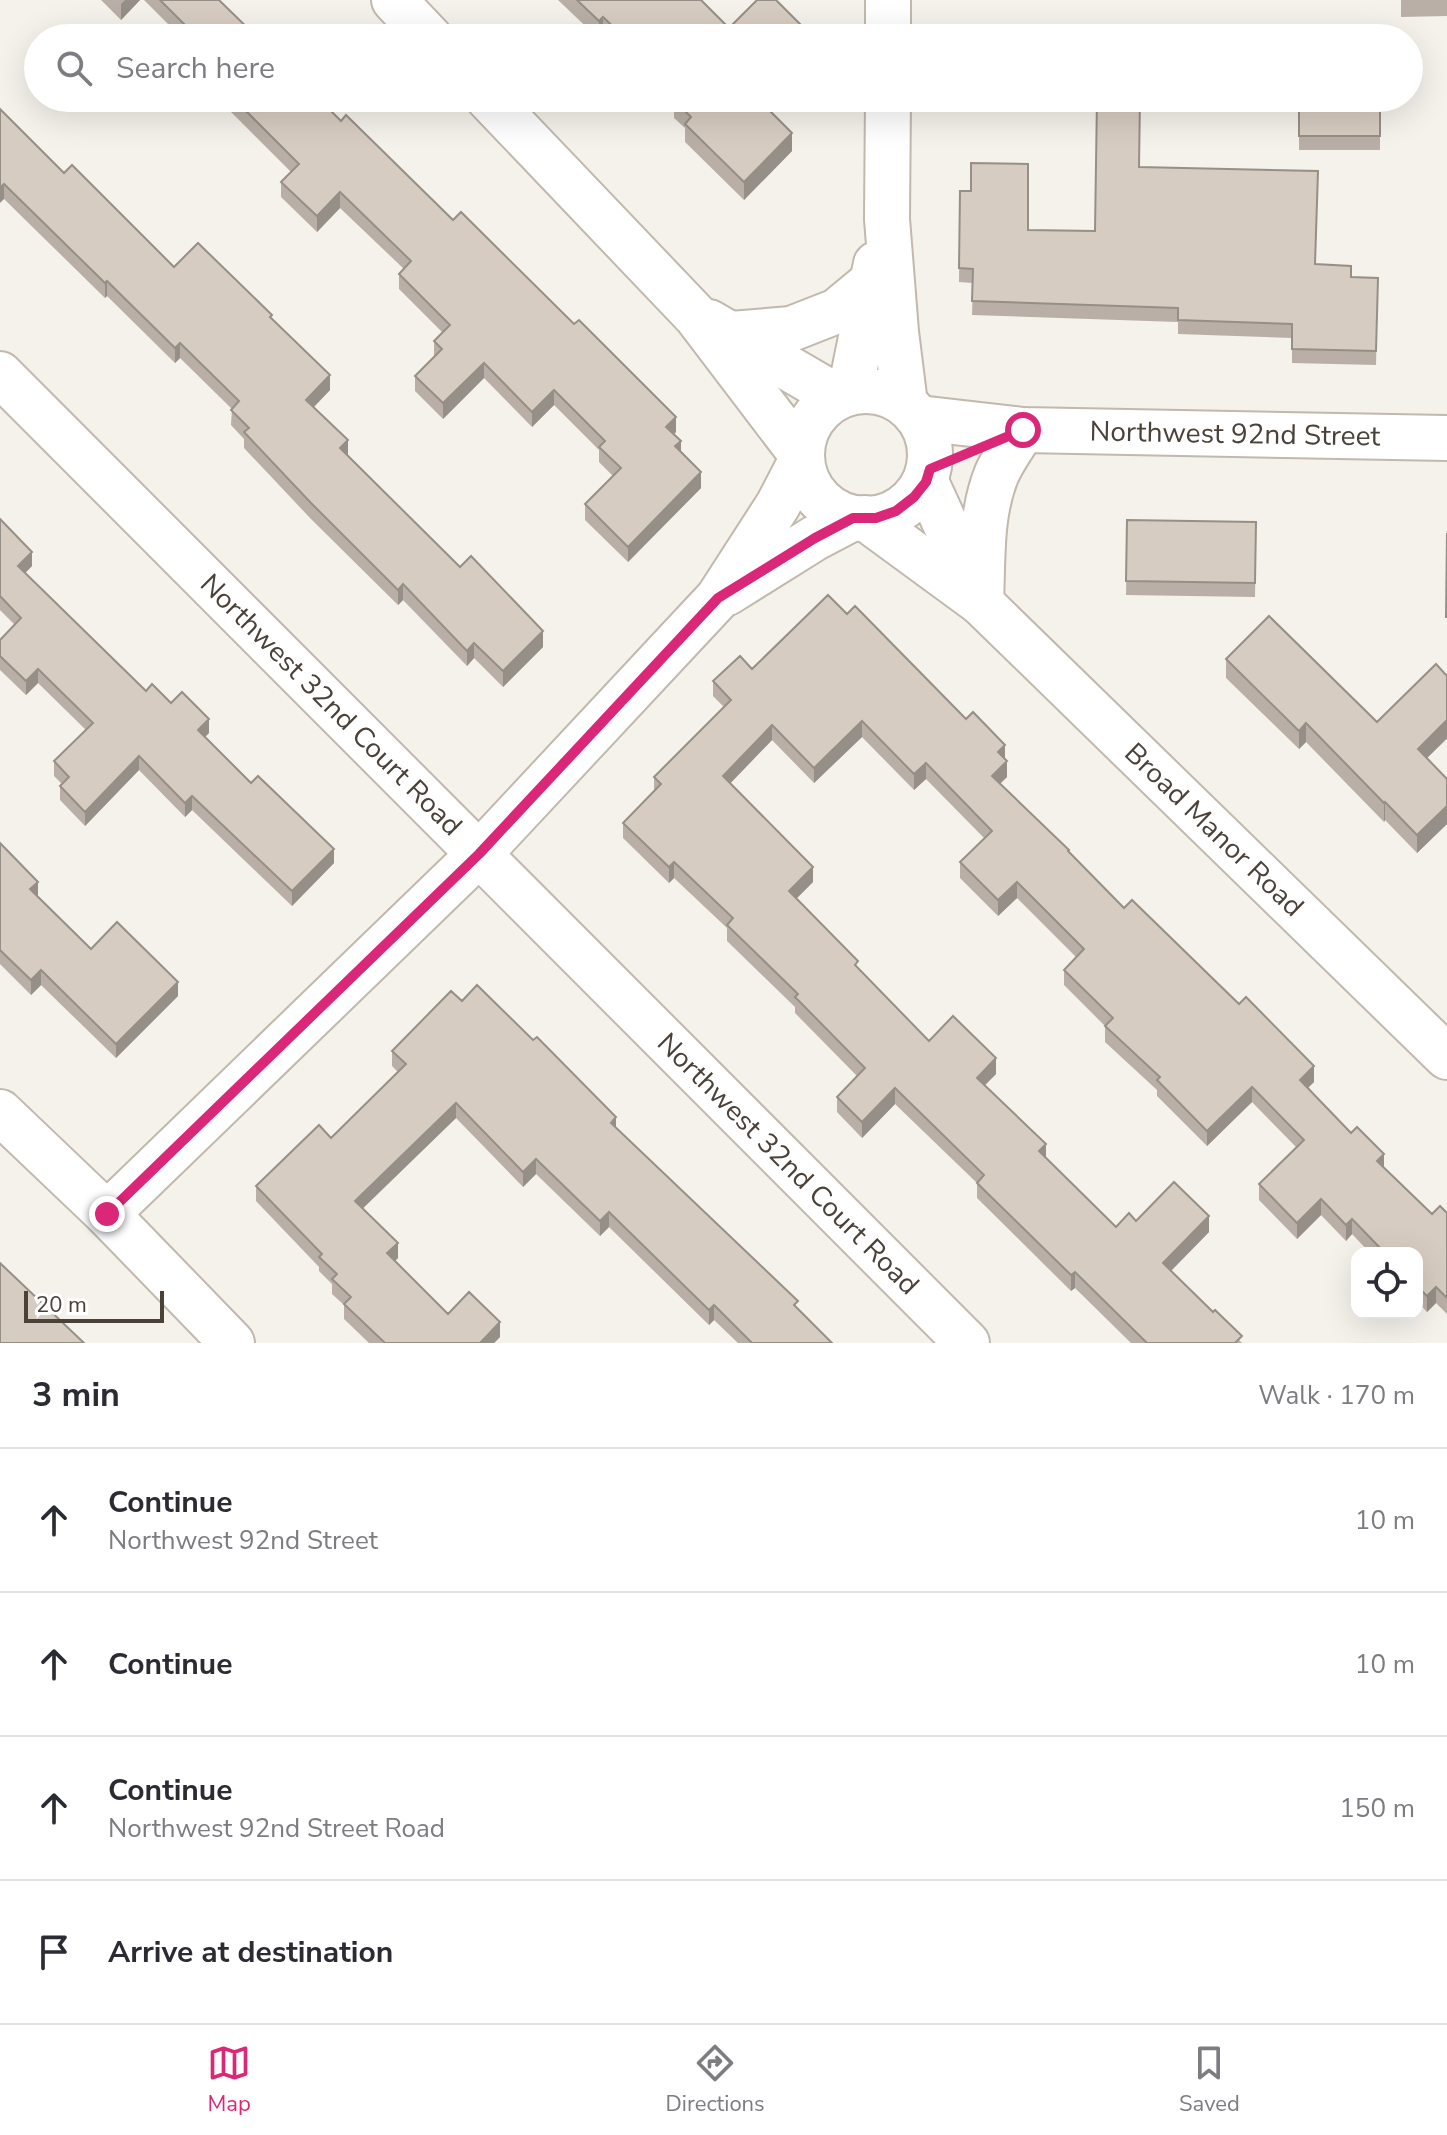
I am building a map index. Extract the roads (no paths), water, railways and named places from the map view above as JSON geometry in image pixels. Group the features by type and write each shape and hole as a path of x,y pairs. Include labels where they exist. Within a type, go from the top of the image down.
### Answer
{"street":[{"path":"394,0 417,24"},
{"path":"888,0 888,24"},
{"path":"502,112 714,325 802,456"},
{"path":"888,112 887,219 896,332 912,411 928,436 928,476 914,497 896,511 876,518 859,518 832,509 816,495 804,476 802,456 805,434 814,416 829,402 844,395 867,391 888,394 912,411"},
{"path":"844,395 887,219"},
{"path":"714,325 791,329 837,311 872,282"},
{"path":"714,325 844,395"},
{"name":"Northwest 32nd Court Road","path":"0,374 967,1343"},
{"name":"Northwest 92nd Street","path":"912,411 1023,430 1447,438"},
{"path":"981,603 983,526 988,500 998,472 1023,430"},
{"name":"Northwest 92nd Street","path":"928,476 1023,430"},
{"path":"107,1214 479,854 718,598 778,505 802,456"},
{"name":"Broad Manor Road","path":"928,476 981,603"},
{"path":"718,598 815,538 859,518"},
{"name":"Broad Manor Road","path":"859,518 981,603 1447,1057"},
{"path":"0,1112 107,1214 232,1343"}]}
